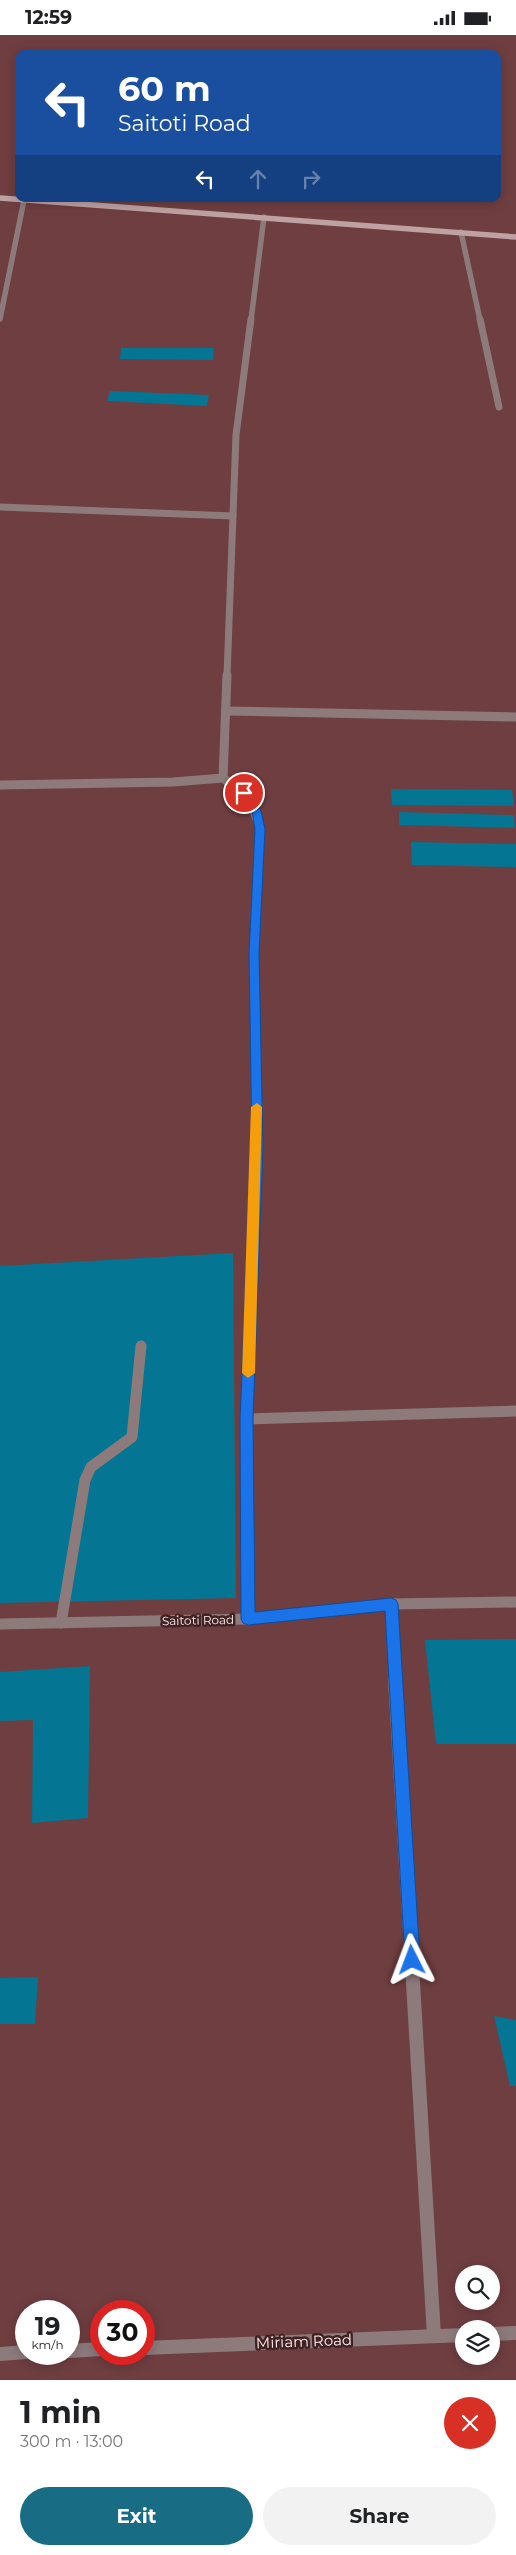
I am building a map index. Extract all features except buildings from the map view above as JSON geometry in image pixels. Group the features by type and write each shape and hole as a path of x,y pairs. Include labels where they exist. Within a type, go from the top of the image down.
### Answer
{"street":[{"path":"0,198 15,199"},
{"path":"0,319 24,202"},
{"path":"52,202 516,237"},
{"path":"223,778 236,435 264,217"},
{"path":"461,232 499,407"},
{"path":"0,507 233,516"},
{"path":"227,711 516,717"},
{"path":"0,785 223,778 244,793 256,811 260,829 254,954 257,1146 246,1419 248,1619"},
{"path":"61,1623 85,1480 91,1467 132,1437 142,1346"},
{"path":"246,1419 516,1411"},
{"name":"Saitoti Road","path":"0,1624 248,1619 391,1604 516,1602"},
{"path":"391,1604 434,2336"},
{"path":"500,2334 516,2333"},
{"name":"Miriam Road","path":"155,2348 455,2335"},
{"path":"0,2353 15,2353"}],"shaded area":[{"path":"0,35 516,35 516,2380 0,2380"}],"slow traffic":[{"path":"248,1373 257,1107"}],"route":[{"path":"244,793 256,811 260,829 254,954 257,1146 246,1419 248,1619 391,1604 412,1960"}]}
